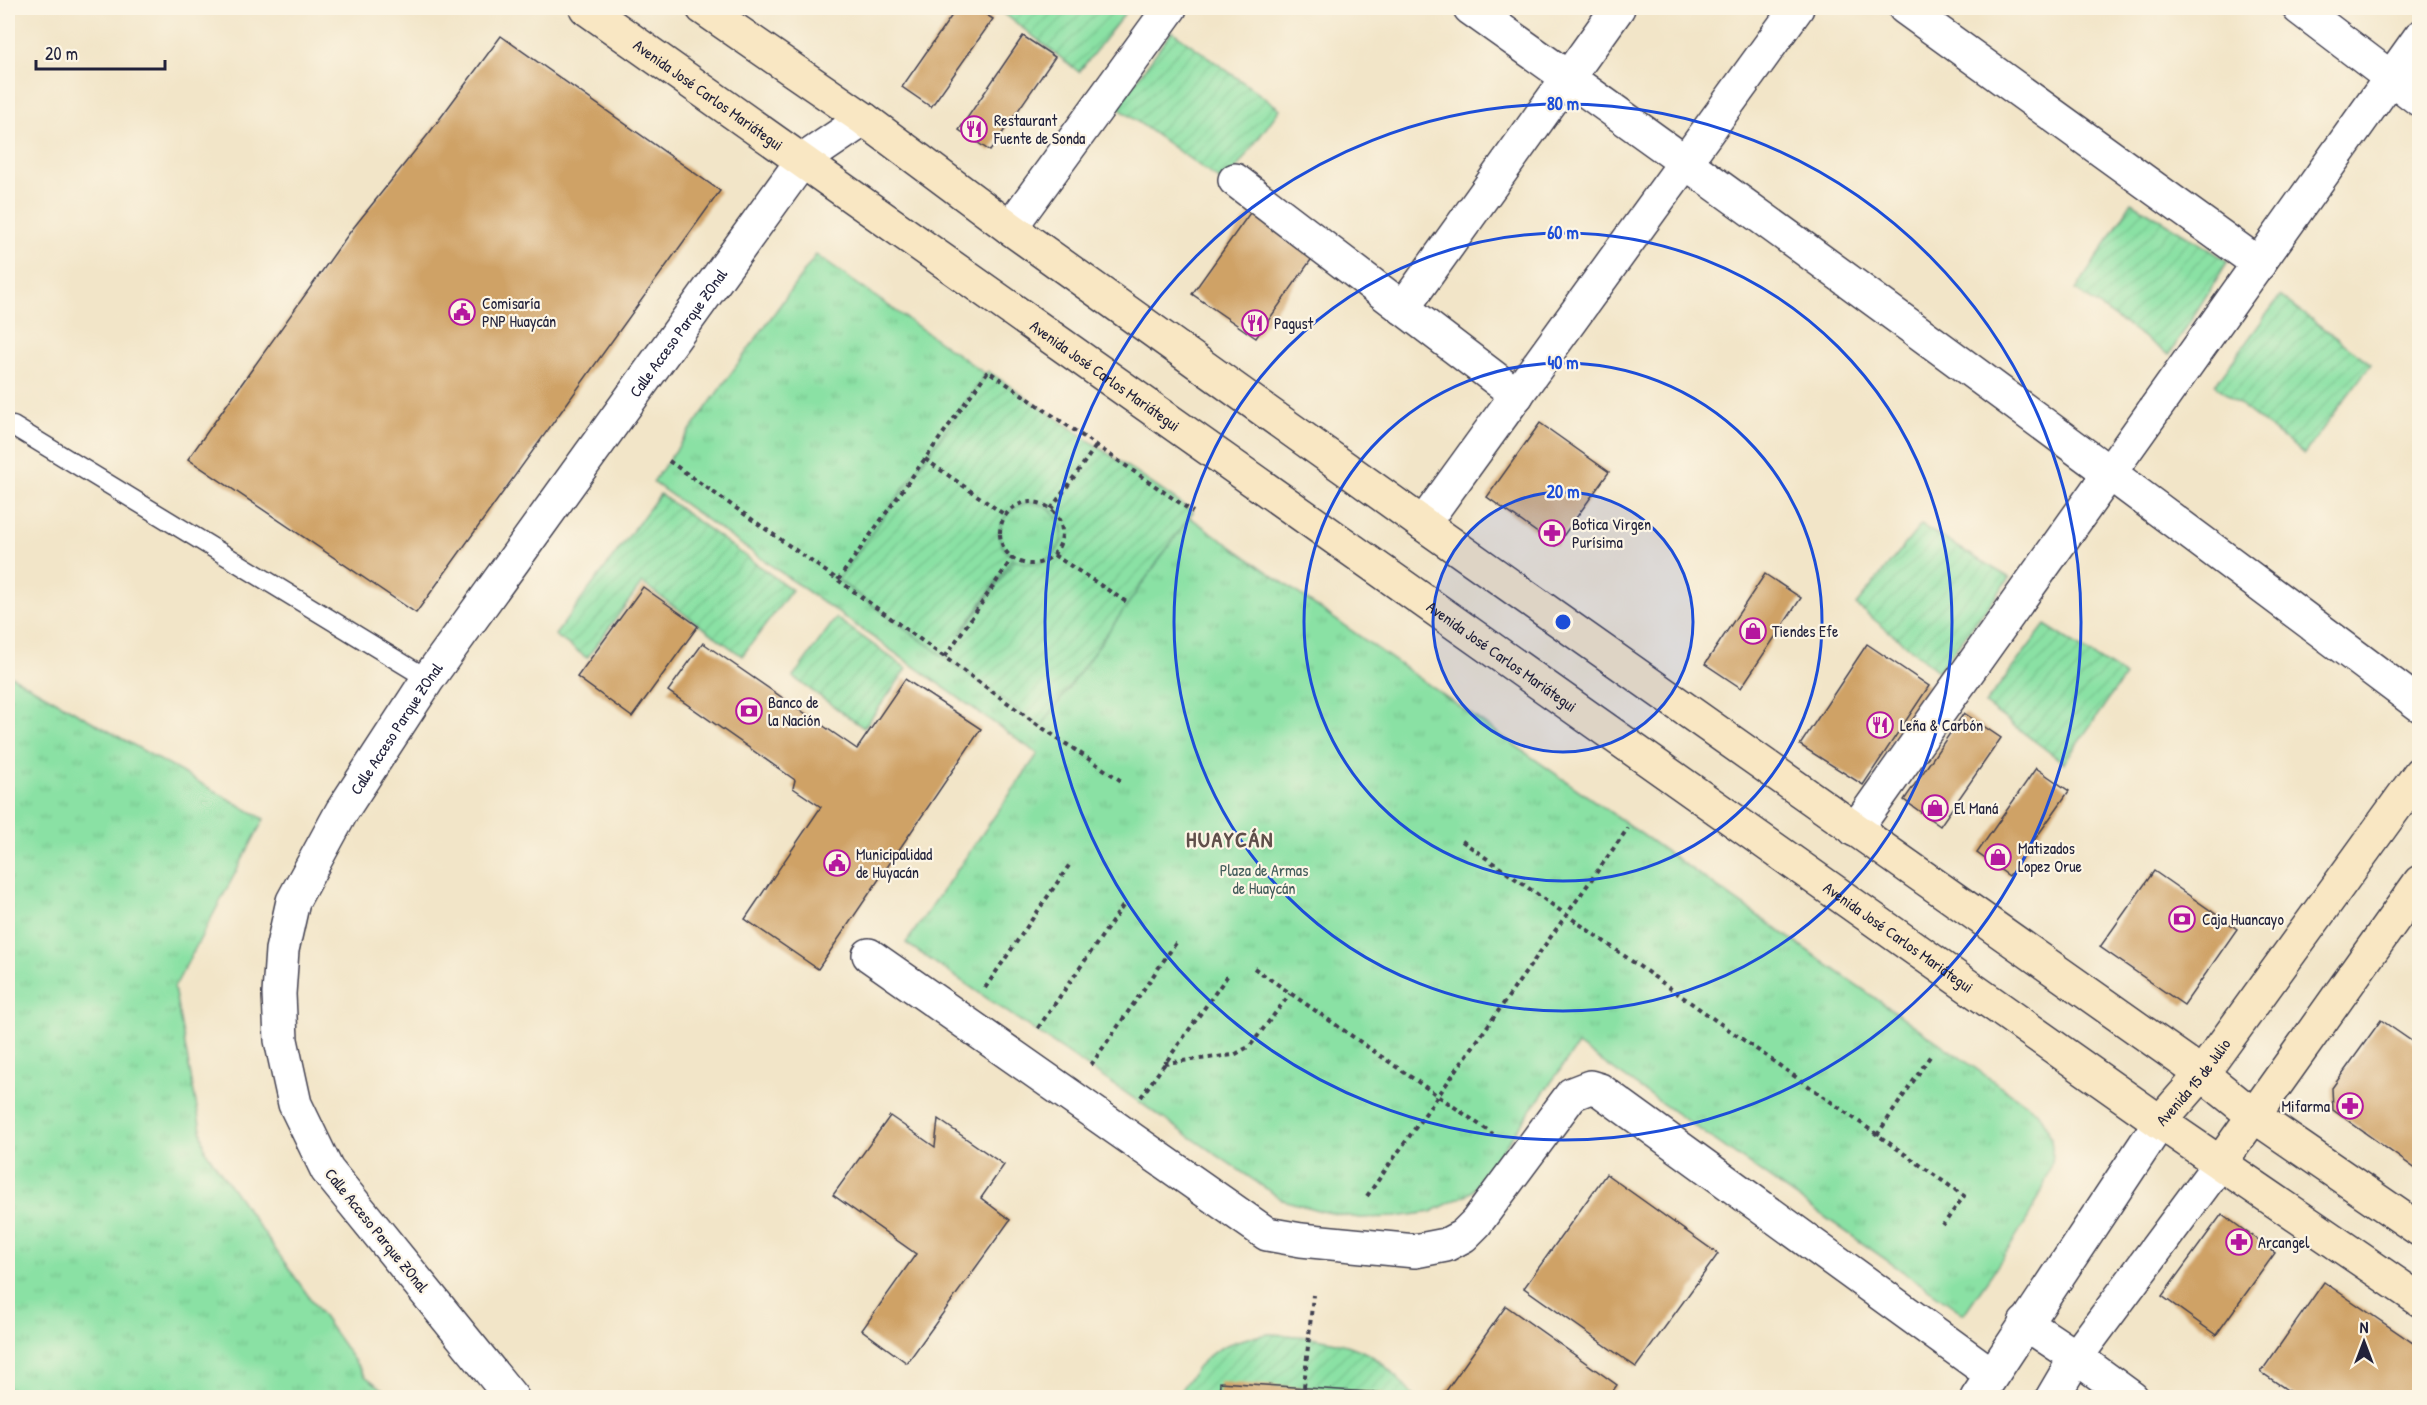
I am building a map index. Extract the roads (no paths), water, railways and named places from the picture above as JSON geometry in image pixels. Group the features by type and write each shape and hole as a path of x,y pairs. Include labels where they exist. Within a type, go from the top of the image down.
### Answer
{"main road":[{"name":"Avenida José Carlos Mariátegui","path":"586,8 2160,1122 2420,1300"},
{"path":"703,8 864,119 1010,228 1423,524 2202,1074 2254,1116 2420,1230"},
{"name":"Avenida 15 de Julio","path":"2160,1122 2202,1074 2420,773"},
{"path":"2220,1163 2420,882"}],"street":[{"path":"1010,228 1170,8"},
{"path":"1470,8 1686,161 2110,472 2420,705"},
{"path":"1403,308 1618,8"},
{"path":"1423,524 1797,8"},
{"path":"1905,8 2259,264"},
{"path":"2299,8 2420,100"},
{"path":"1855,830 2420,37"},
{"name":"Calle Acceso Parque ZOnal","path":"512,1398 327,1170 295,1104 281,1040 279,994 282,950 293,902 342,811 428,679 802,161 864,119"},
{"path":"1235,180 1517,395"},
{"path":"869,955 1267,1234 1301,1240 1415,1251 1446,1245 1463,1236 1476,1223 1572,1094 1590,1087 1600,1090 1984,1386"},
{"name":"Avenida 15 de Julio","path":"1984,1386 2160,1122"},
{"path":"2052,1398 2076,1357 2220,1163"},
{"path":"2025,1323 2132,1398"}],"lane":[{"path":"14,426 428,679"}],"place":[{"name":"Restaurant Fuente de Sonda","path":"974,129"},
{"name":"Comisaría PNP Huaycán","path":"462,312"},
{"name":"Pagust","path":"1255,323"},
{"name":"Botica Virgen Purísima","path":"1552,533"},
{"name":"Tiendes Efe","path":"1753,631"},
{"name":"Banco de la Nación","path":"749,711"},
{"name":"Leña & Carbón","path":"1880,725"},
{"name":"El Maná","path":"1935,808"},
{"name":"Matizados Lopez Orue","path":"1998,857"},
{"name":"Municipalidad de Huyacán","path":"837,863"},
{"name":"Caja Huancayo","path":"2182,919"},
{"name":"Mifarma","path":"2350,1106"},
{"name":"Arcangel","path":"2239,1242"}],"district":[{"name":"HUAYCÁN","path":"1230,839"}],"park label":[{"name":"Plaza de Armas de Huaycán","path":"1264,879"}]}
